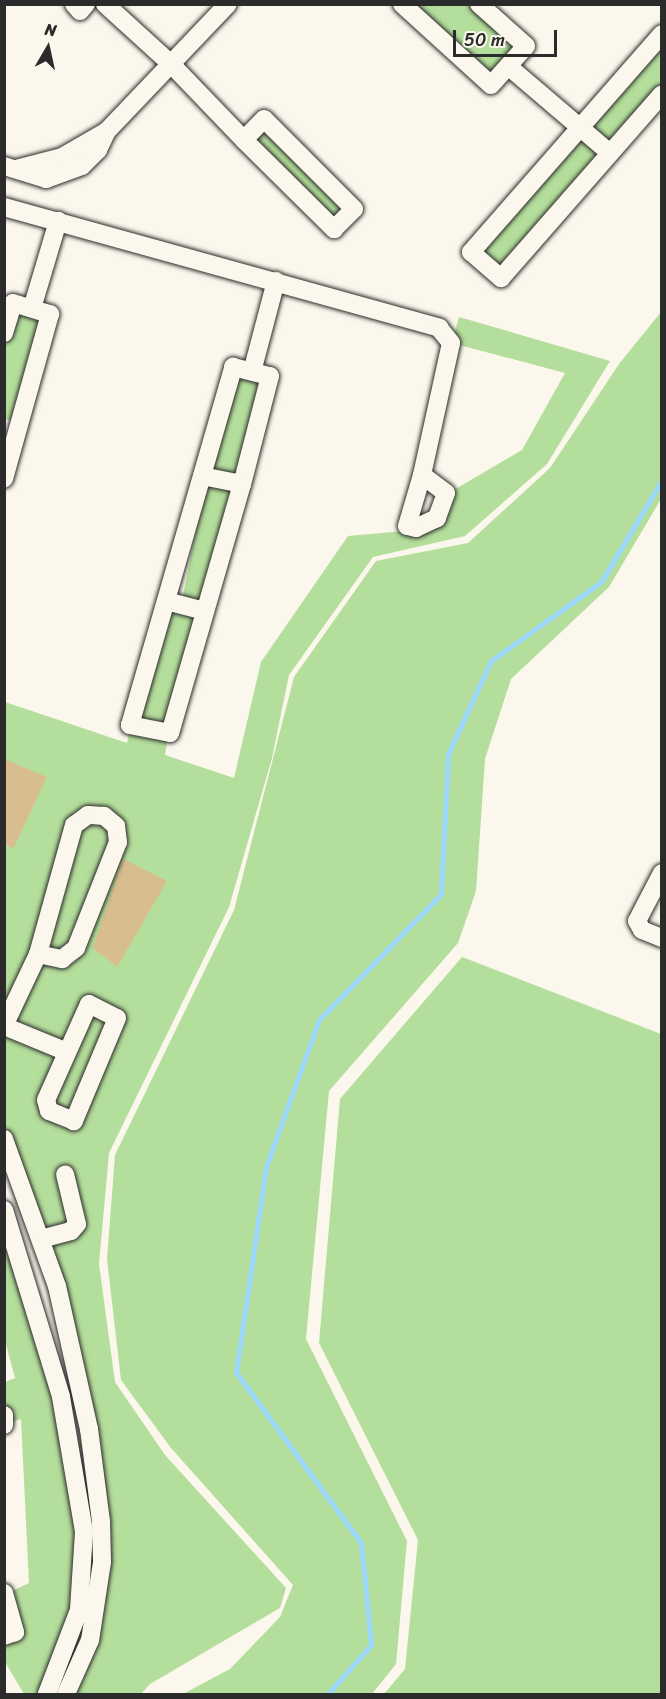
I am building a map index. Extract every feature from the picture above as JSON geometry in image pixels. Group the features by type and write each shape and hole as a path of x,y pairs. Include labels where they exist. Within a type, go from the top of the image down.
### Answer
{"street":[{"path":"74,4 80,10 86,4"},
{"path":"105,4 172,64 244,140 334,229 354,209 264,119 244,140"},
{"path":"10,168 62,157 106,131 228,4"},
{"path":"402,4 491,85 526,46 479,4"},
{"path":"662,34 471,252 501,278 662,94"},
{"path":"508,66 610,153"},
{"path":"4,207 276,281 447,334 451,343 422,475"},
{"path":"33,305 58,221"},
{"path":"253,368 276,281"},
{"path":"4,333 13,303 33,305 50,314 12,425 4,479"},
{"path":"233,367 253,368 270,376 242,484 170,733 130,725 233,367"},
{"path":"202,476 242,484"},
{"path":"166,601 205,611"},
{"path":"38,954 62,959 76,948 118,842 116,826 100,814 80,819 71,832 38,954 4,1026 65,1056"},
{"path":"662,873 637,921 642,930 662,939"},
{"path":"86,1005 114,1014 115,1029 74,1121 46,1106 65,1056 86,1005"},
{"path":"4,1035 65,1056"},
{"path":"4,1139 41,1239 75,1357 83,1458 85,1540 83,1581 66,1654 48,1695"},
{"path":"41,1239 71,1231 76,1224 73,1181"},
{"path":"4,1210 33,1292 83,1458 102,1562 90,1640 66,1695"},
{"path":"4,1414 4,1425"},
{"path":"4,1593 15,1632 4,1636"}],"green space":[{"path":"411,5 471,5 517,46 490,77"},
{"path":"661,42 661,84 608,144 589,126"},
{"path":"263,124 349,210 334,224 248,139"},
{"path":"581,133 602,152 497,268 476,250"},
{"path":"15,311 43,318 17,422 5,419 5,347"},
{"path":"661,312 661,499 609,587 511,679 485,759 476,891 458,943 329,1091 306,1339 407,1541 396,1664 372,1694 183,1694 230,1669 280,1617 293,1585 171,1448 121,1380 107,1259 115,1155 234,910 294,677 376,561 468,543 550,468 619,364"},
{"path":"459,317 610,361 547,464 465,536 373,557 289,675 272,758 229,907 109,1153 99,1264 115,1382 165,1455 286,1588 280,1608 150,1684 141,1694 69,1694 99,1605 90,1428 5,1135 5,702 127,743 131,726 168,736 165,755 234,778 261,662 348,536 416,530 447,494 522,450 565,373 452,343"},
{"path":"236,373 264,380 239,481 211,474"},
{"path":"205,483 236,489 213,608 182,602"},
{"path":"169,606 198,614 167,731 138,723"},
{"path":"462,957 661,1034 661,1694 384,1694 405,1669 418,1540 319,1343 340,1099"},
{"path":"4,1219 70,1460 80,1579 42,1694 24,1694 5,1662 8,1593 29,1583 21,1419 9,1423 5,1406 5,1382 15,1378 5,1341"}],"building":[{"path":"4,759 47,777 13,849 4,843"},
{"path":"123,859 167,881 117,967 93,948"}],"waterway":[{"path":"328,1694 371,1645 361,1543 236,1373 266,1167 319,1020 441,894 448,754 491,661 601,582 662,480"}]}
